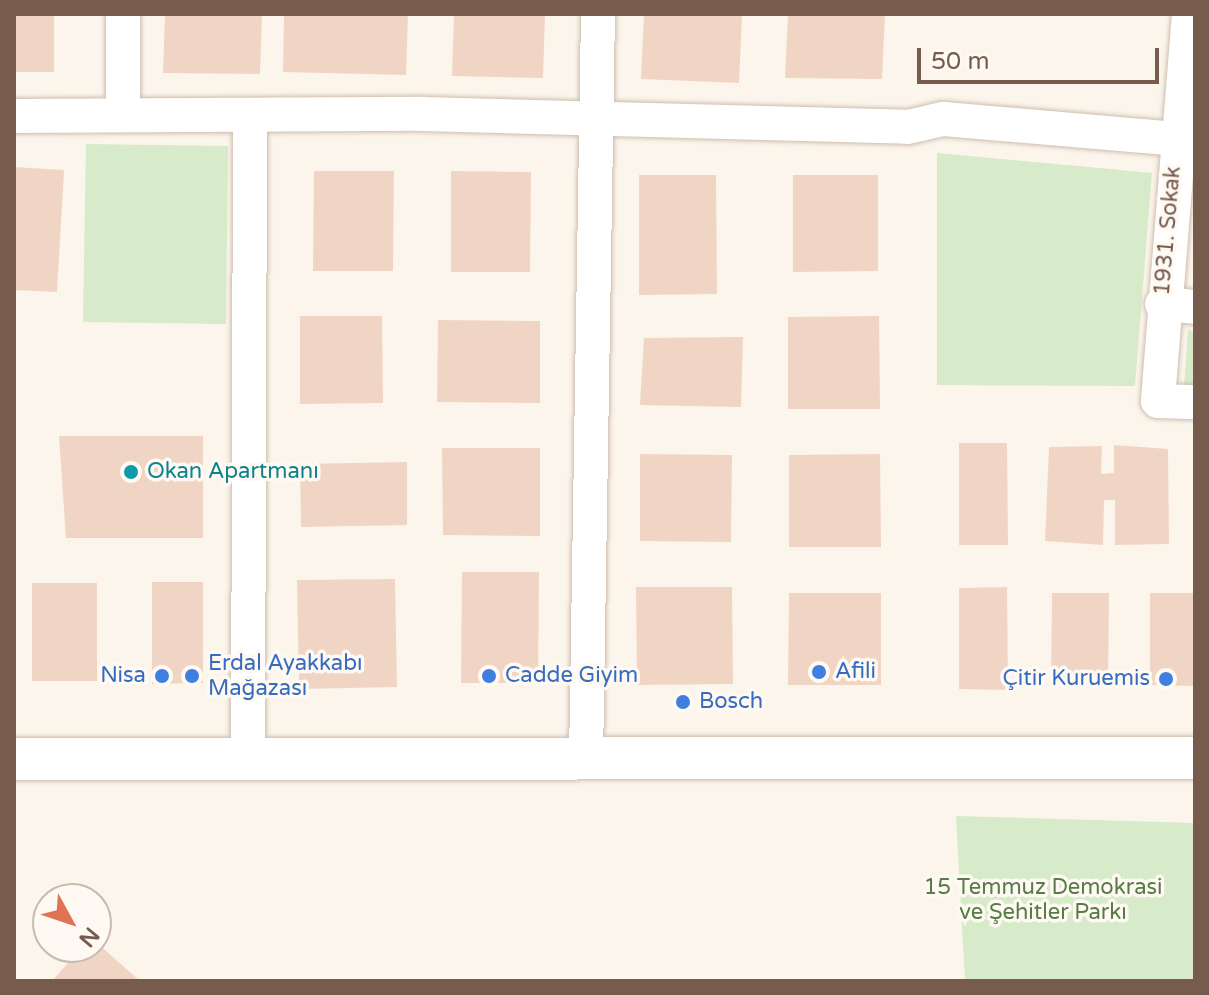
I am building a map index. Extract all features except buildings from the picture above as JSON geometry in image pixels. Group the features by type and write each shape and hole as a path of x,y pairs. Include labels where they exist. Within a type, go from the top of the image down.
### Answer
{"street":[{"path":"123,14 123,114"},
{"path":"586,760 591,123 598,14"},
{"name":"1931. Sokak","path":"1189,14 1176,139 1179,306 1158,401 1195,402"},
{"path":"14,116 423,114 591,123 908,127 944,119 1176,139"},
{"path":"248,757 250,117"},
{"path":"14,759 1195,758"}],"green space":[{"path":"86,144 228,146 226,324 83,322"},
{"path":"937,153 1152,173 1135,386 937,385"},
{"path":"1188,330 1195,331 1195,387 1184,387"},
{"name":"15 Temmuz Demokrasi ve Şehitler Parkı","path":"956,816 1195,823 1195,981 965,981"}],"place":[{"name":"Okan Apartmanı","path":"131,472"},
{"name":"Afili","path":"819,672"},
{"name":"Nisa","path":"162,676"},
{"name":"Erdal Ayakkabı Mağazası","path":"192,676"},
{"name":"Cadde Giyim","path":"489,676"},
{"name":"Çitir Kuruemis","path":"1166,679"},
{"name":"Bosch","path":"683,702"}]}
